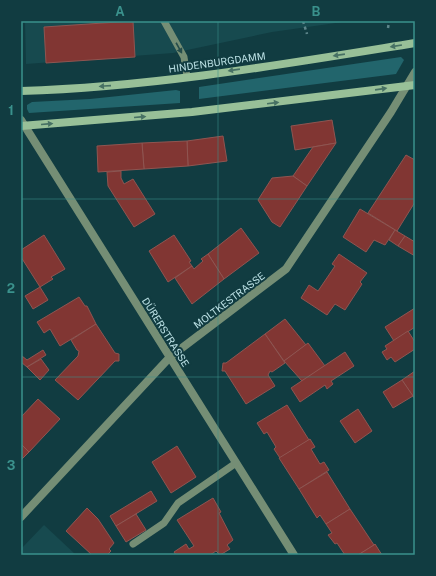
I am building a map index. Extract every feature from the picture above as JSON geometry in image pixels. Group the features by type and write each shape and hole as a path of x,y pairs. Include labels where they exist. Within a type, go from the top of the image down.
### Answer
{"main road":[{"name":"HINDENBURGDAMM","path":"21,91 111,85 187,77 415,44"},
{"path":"22,124 192,112 411,85"}],"street":[{"name":"MOLTKESTRASSE","path":"21,517 170,357 286,270 411,85 415,72"},
{"name":"DÜRERSTRASSE","path":"22,124 294,555"}],"lane":[{"path":"164,21 184,57 187,77"},
{"path":"133,544 164,524 178,503 236,463"}],"path":[{"path":"303,21 308,34"},
{"path":"388,22 388,28"}],"shaded area":[{"path":"25,21 350,21 272,32 173,53 26,64"},
{"path":"401,57 404,60 396,74 199,99 199,87"},
{"path":"176,90 180,91 180,103 29,113 27,109 27,105 32,102 90,99"},
{"path":"44,525 76,555 21,555 21,549"}],"building":[{"path":"133,21 135,57 46,63 44,27"},
{"path":"332,120 336,143 295,150 291,126"},
{"path":"223,136 227,161 188,166 187,141"},
{"path":"187,141 188,166 144,169 142,143"},
{"path":"142,143 144,169 98,172 97,146"},
{"path":"336,143 307,186 293,176 313,147"},
{"path":"406,155 415,160 415,202 397,231 368,213"},
{"path":"121,171 121,178 124,184 133,179 155,214 134,227 108,186 107,172"},
{"path":"293,176 307,186 280,227 272,222 258,200 272,178"},
{"path":"360,209 395,230 385,245 374,240 366,252 343,237"},
{"path":"241,228 259,253 224,279 208,254"},
{"path":"395,230 405,236 398,246 389,240"},
{"path":"44,235 65,269 51,277 53,279 40,287 21,257 21,250"},
{"path":"174,235 191,261 189,262 192,266 168,282 149,251"},
{"path":"405,236 415,242 415,256 398,246"},
{"path":"208,254 224,279 192,304 175,278 192,266 194,269 203,261 201,259"},
{"path":"339,254 367,273 360,282 362,284 345,310 335,304 327,315 301,298 309,285 318,291 335,266 332,264"},
{"path":"40,287 48,300 33,309 25,296"},
{"path":"79,297 85,306 87,306 96,324 60,346 50,329 44,333 37,322"},
{"path":"415,308 415,327 394,341 385,327"},
{"path":"285,319 306,345 284,361 265,334"},
{"path":"96,324 115,353 119,354 119,361 115,361 78,400 55,380 78,356 79,351 71,340"},
{"path":"408,331 415,342 415,349 395,362 391,357 387,360 382,352 387,349 385,346"},
{"path":"265,334 285,363 272,372 270,371 268,375 275,386 246,404 225,371 222,371 223,363 226,363"},
{"path":"308,343 325,366 302,381 284,361"},
{"path":"43,350 46,355 27,367 21,362 22,356 27,360"},
{"path":"345,352 354,366 331,381 333,384 327,389 325,385 300,402 291,388"},
{"path":"41,359 49,370 40,380 27,367"},
{"path":"415,371 415,399 402,380"},
{"path":"402,380 413,396 393,408 383,392"},
{"path":"38,399 60,419 29,452 21,444 21,417"},
{"path":"287,405 309,440 280,458 274,449 276,447 267,432 264,434 257,423"},
{"path":"358,409 372,431 355,443 340,421"},
{"path":"310,439 315,447 311,449 320,464 324,462 329,470 299,489 279,458"},
{"path":"21,444 29,452 21,460"},
{"path":"177,446 196,477 171,493 152,462"},
{"path":"327,472 350,509 326,524 320,515 317,518 299,489"},
{"path":"151,491 157,501 116,526 110,516"},
{"path":"213,498 221,512 219,513 233,540 227,545 230,549 220,555 216,551 210,555 176,555 174,552 186,544 189,549 194,546 177,520"},
{"path":"87,508 98,519 114,543 109,549 111,551 107,555 92,555 66,531"},
{"path":"350,509 374,545 358,555 345,555 337,543 335,544 328,535 332,533 326,524"},
{"path":"136,514 146,530 126,542 116,526"},
{"path":"375,544 382,555 358,555 374,545"}]}
